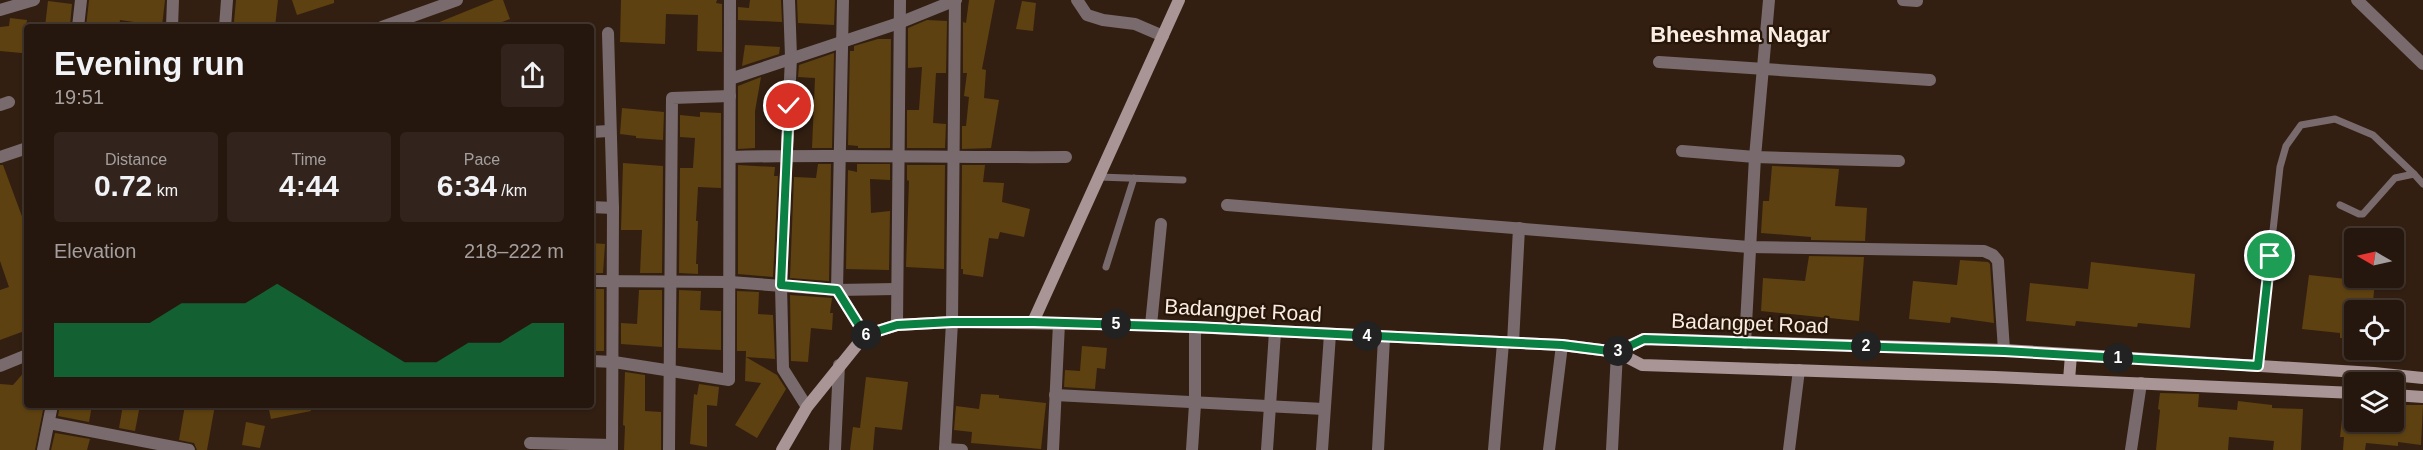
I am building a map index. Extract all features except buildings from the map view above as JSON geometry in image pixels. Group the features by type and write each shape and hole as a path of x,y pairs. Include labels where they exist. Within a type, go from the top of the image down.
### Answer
{"main road":[{"path":"1033,322 1179,0"},
{"name":"Badangpet Road","path":"865,335 897,325 952,322 1150,325 1562,345 1617,352 1642,365 2344,392"},
{"path":"782,450 807,407 865,335"},
{"name":"Badangpet Road","path":"1617,352 1644,339 2004,351 2374,373 2423,378"},
{"path":"2069,380 2071,355"},
{"path":"2404,396 2423,397"}],"street":[{"path":"0,10 34,0"},
{"path":"78,24 81,0"},
{"path":"172,24 173,0"},
{"path":"225,24 227,0"},
{"path":"390,24 457,0"},
{"path":"594,361 614,362 729,380 730,0"},
{"path":"789,0 791,57 781,285 783,369 807,407"},
{"path":"843,0 837,290 865,335"},
{"path":"897,325 900,0"},
{"path":"730,79 899,23 956,0 952,322 945,450 962,450"},
{"path":"1077,0 1087,15 1103,20 1135,24 1162,36"},
{"path":"1744,343 1761,68 1769,0"},
{"path":"1903,0 1917,1"},
{"path":"2357,0 2423,64"},
{"path":"530,443 612,448 613,208 608,33"},
{"path":"1659,62 1930,80"},
{"path":"669,450 672,98 730,96"},
{"path":"594,132 609,131"},
{"path":"0,157 24,149"},
{"path":"1682,151 1755,157 1899,162"},
{"path":"730,157 897,155 954,158 1066,157"},
{"path":"1227,205 1749,247 1984,250 1998,261 2004,351"},
{"path":"594,207 613,208"},
{"path":"1150,325 1161,224"},
{"path":"1494,450 1520,228"},
{"path":"594,281 730,282 837,290 896,289"},
{"path":"1053,450 1059,323"},
{"path":"1192,450 1195,404 1194,327"},
{"path":"1267,450 1275,332"},
{"path":"1322,450 1330,334"},
{"path":"1378,450 1384,338"},
{"path":"1549,450 1562,345"},
{"path":"1611,450 1617,352"},
{"path":"0,366 24,355"},
{"path":"835,450 839,365"},
{"path":"1789,450 1799,370"},
{"path":"2131,450 2140,383"},
{"path":"1055,395 1324,409"},
{"path":"43,450 52,408"},
{"path":"49,423 189,450"}],"lane":[{"path":"2258,366 2280,167 2286,146 2301,125 2335,119 2373,135 2423,184"},
{"path":"2340,205 2363,214 2395,178 2414,174"},
{"path":"1099,177 1183,180"},
{"path":"1106,267 1134,178"}],"district":[{"name":"Bheeshma Nagar","path":"1740,34"}],"route":[{"path":"789,106 781,285 837,290 865,335 897,325 1033,322 1150,325 1562,345 1617,352 1644,339 2004,351 2258,366 2270,256"}]}
